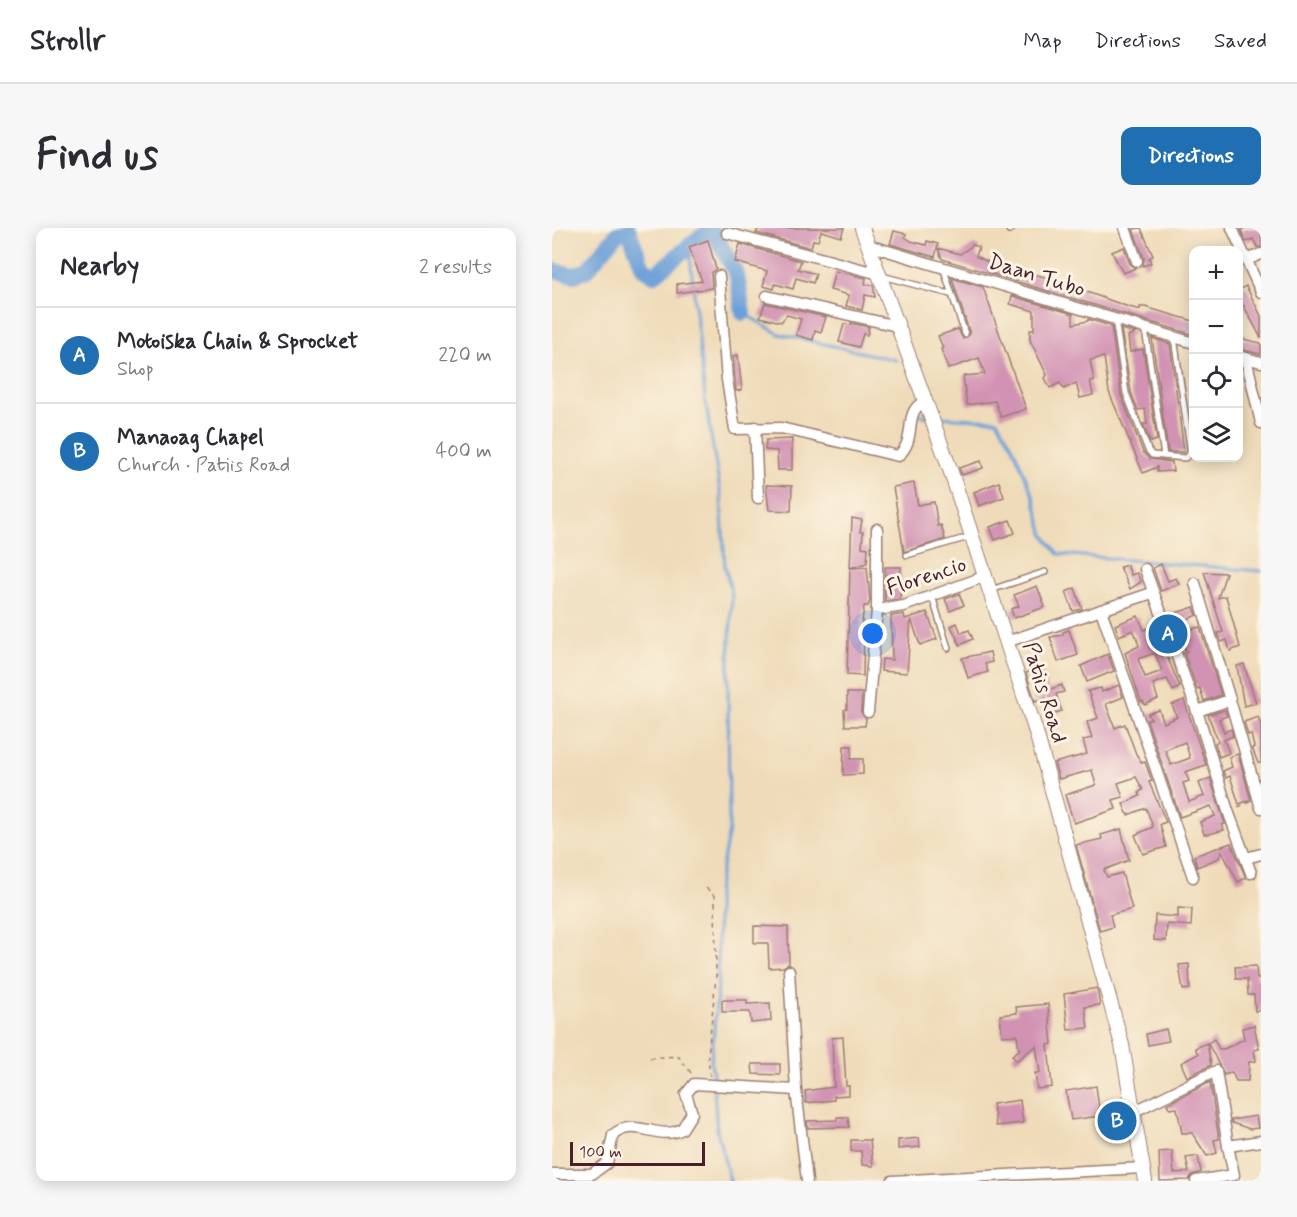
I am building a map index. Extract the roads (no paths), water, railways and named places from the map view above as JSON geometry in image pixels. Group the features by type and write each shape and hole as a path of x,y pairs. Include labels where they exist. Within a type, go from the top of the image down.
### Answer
{"street":[{"name":"Patiis Road","path":"862,228 973,536 1008,641 1101,963 1122,1045 1135,1111 1144,1175"},
{"path":"1125,228 1137,261"},
{"path":"1235,229 1261,292"},
{"path":"727,233 879,274"},
{"name":"Daan Tubo","path":"868,245 1189,341"},
{"path":"1246,260 1261,255"},
{"path":"719,276 735,429 781,428 898,456 909,443 912,412 916,405 925,401"},
{"path":"767,296 897,326"},
{"path":"1243,357 1261,362"},
{"path":"1243,357 1257,391 1260,418"},
{"path":"755,427 758,498"},
{"path":"868,712 877,610 877,529"},
{"path":"1144,569 1197,711 1227,811 1251,873"},
{"name":"Florencio","path":"877,610 904,606 986,576"},
{"path":"1195,583 1260,803"},
{"path":"1008,641 1152,593"},
{"path":"1101,610 1193,877"},
{"path":"1197,711 1230,700"},
{"path":"1246,858 1261,854"},
{"path":"789,971 796,1090 807,1181"},
{"path":"1135,1111 1216,1071 1234,1174 1196,1181"},
{"path":"552,1174 592,1174 607,1163 613,1135 618,1131 636,1126 663,1134 682,1129 691,1117 686,1094 694,1084 796,1090"},
{"path":"1228,1146 1261,1141"},
{"path":"892,1181 1144,1175"}],"lane":[{"path":"943,267 965,334"},
{"path":"879,274 950,294"},
{"path":"1115,319 1129,401 1150,454 1185,458 1190,454 1174,337"},
{"path":"1145,329 1164,456"},
{"path":"907,555 973,536"},
{"path":"991,590 1045,572"},
{"path":"932,596 948,648"}],"waterway":[{"path":"552,270 574,275 587,270 617,234 629,231 643,268 654,275 700,237 708,232 714,233 737,275 743,313"},
{"path":"689,247 705,398 721,497 725,567 732,595 728,683 729,830 717,892 718,986 711,1062 714,1082"},
{"path":"743,313 779,334 896,360"},
{"path":"920,414 926,417"},
{"path":"938,420 937,417 997,420 1013,447 1034,498 1044,535 1058,554 1261,571"},
{"path":"714,1089 717,1131 730,1181"}],"place":[{"name":"Motoiska Chain & Sprocket","path":"1168,634"},
{"name":"Manaoag Chapel","path":"1117,1121"}]}
